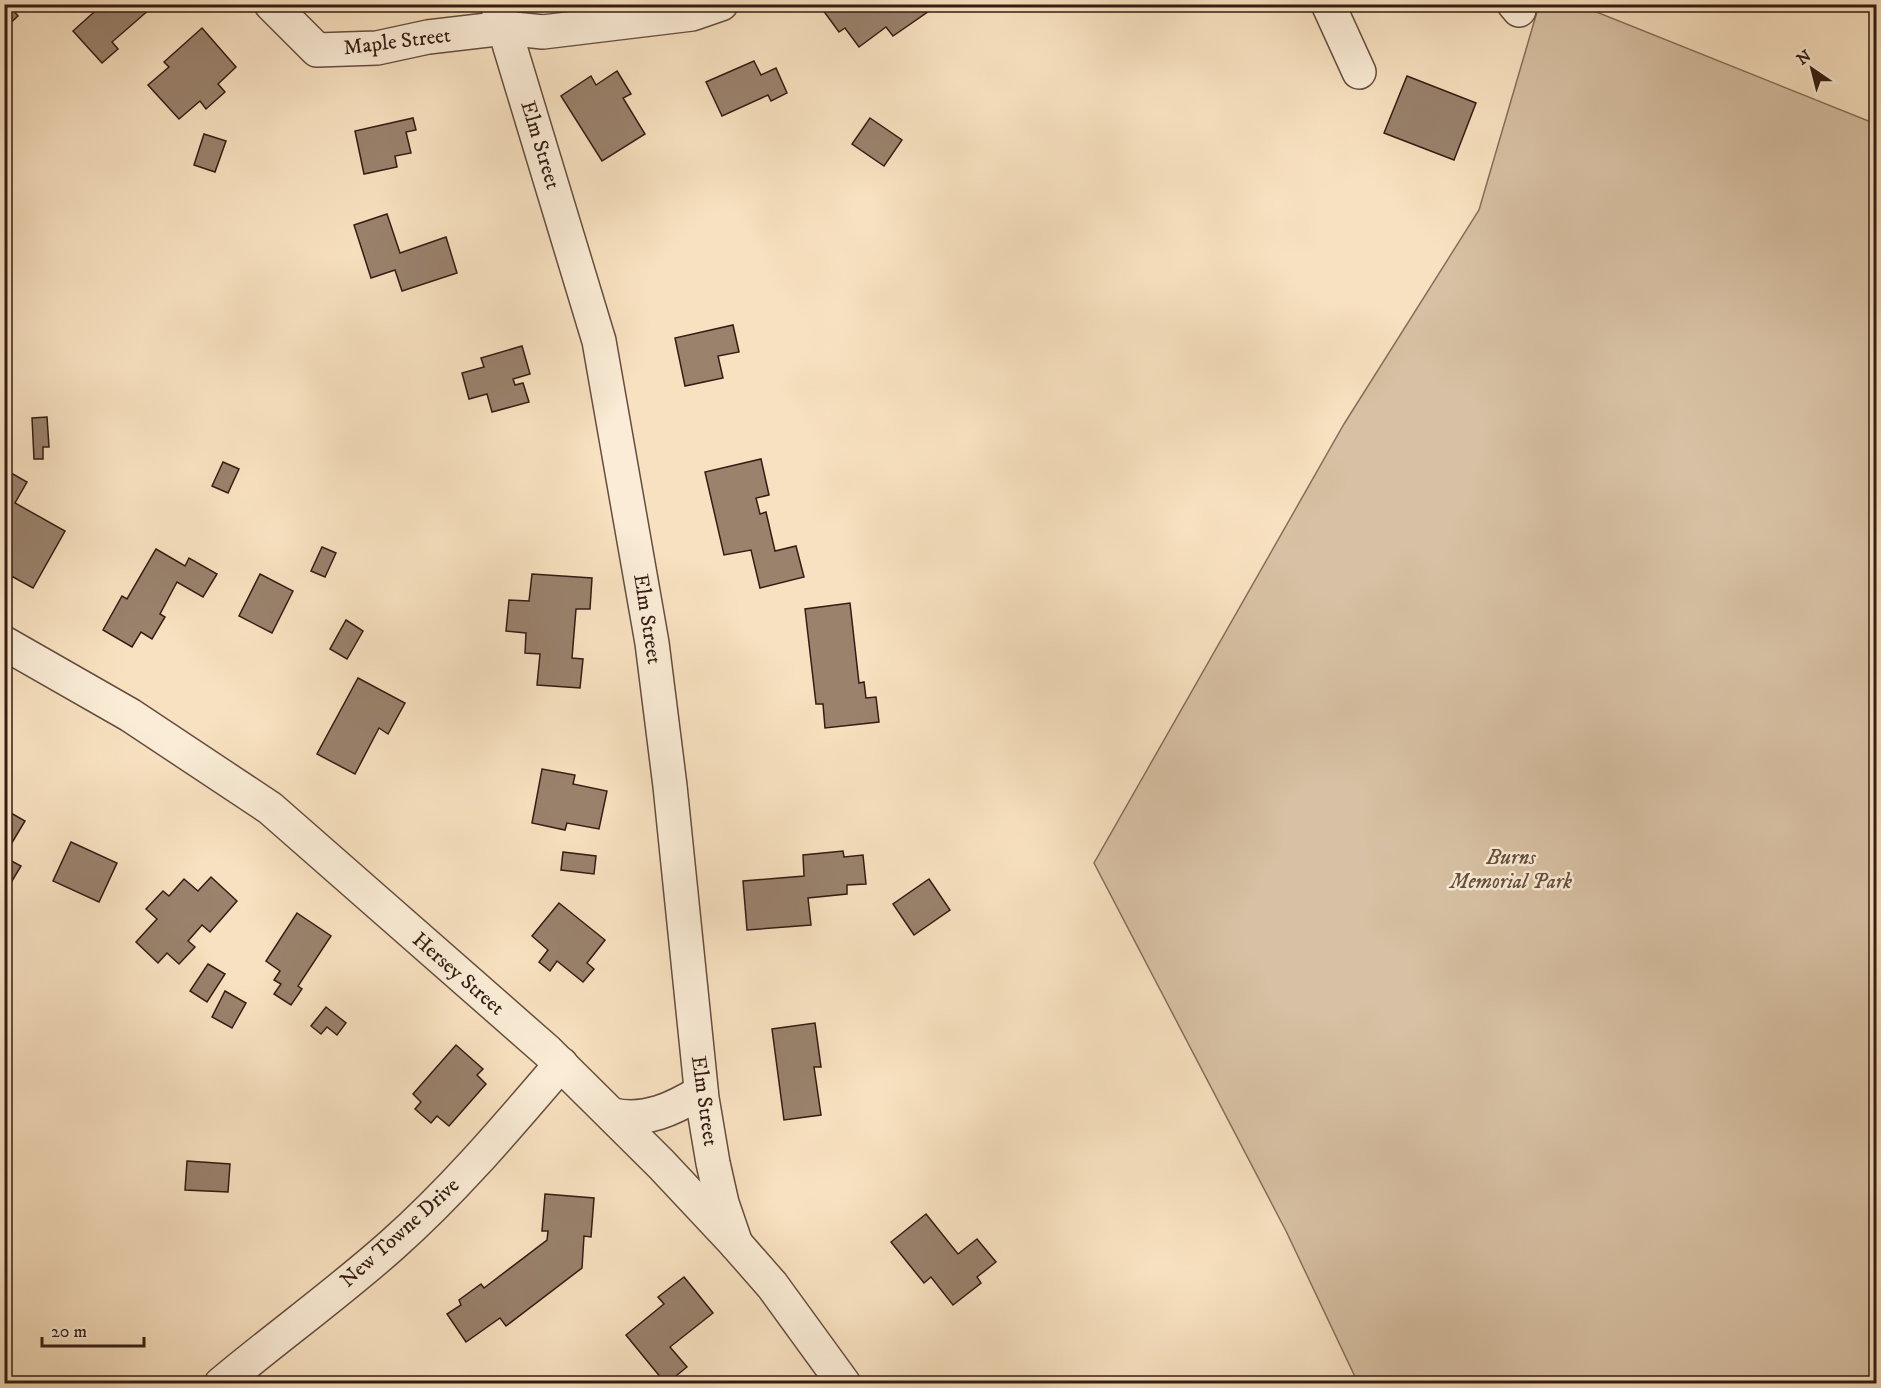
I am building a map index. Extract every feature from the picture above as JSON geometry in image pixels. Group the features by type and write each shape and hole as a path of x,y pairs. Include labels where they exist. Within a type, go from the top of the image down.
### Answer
{"street":[{"name":"Maple Street","path":"271,4 316,50 377,48 428,38 501,16 543,32 693,14 721,4"},
{"path":"1328,4 1359,72"},
{"name":"Elm Street","path":"501,16 599,341 652,643 670,786 701,1092 722,1203 736,1244"},
{"name":"Hersey Street","path":"4,643 130,715 270,808 561,1064 661,1164 736,1244 772,1285 844,1383"},
{"name":"New Towne Drive","path":"221,1383 392,1245 492,1145 561,1064"},
{"path":"613,1116 629,1119 648,1116 685,1102 701,1092"}],"green space":[{"name":"Burns Memorial Park","path":"1539,5 1579,5 1876,124 1876,1383 1358,1383 1286,1231 1094,863 1344,424 1479,210"}],"building":[{"path":"4,4 8,4 18,16 4,29"},
{"path":"103,4 146,4 150,9 112,42 118,49 102,63 73,31"},
{"path":"822,4 924,4 929,11 893,36 886,27 859,47 845,28 839,32 820,6"},
{"path":"202,28 236,67 218,84 225,92 206,109 200,101 179,119 148,85 169,67 164,62"},
{"path":"754,61 761,75 776,68 787,93 771,101 768,95 722,116 706,82"},
{"path":"617,71 631,94 623,98 645,134 602,161 561,96 591,76 596,85"},
{"path":"1407,76 1476,103 1454,160 1384,133"},
{"path":"413,118 416,130 406,132 411,153 395,156 397,167 364,174 355,131"},
{"path":"870,118 902,140 884,166 852,144"},
{"path":"204,134 226,141 215,172 194,165"},
{"path":"387,214 400,253 446,237 457,273 402,291 395,270 371,278 354,225"},
{"path":"733,325 739,352 718,356 723,378 685,386 675,338"},
{"path":"522,346 530,374 513,379 515,385 523,383 529,402 492,412 487,394 469,399 462,373 484,367 481,358"},
{"path":"47,417 49,447 43,447 43,459 34,459 32,418"},
{"path":"761,459 769,495 756,498 760,514 766,512 775,551 796,546 804,577 760,588 751,550 724,555 705,472"},
{"path":"223,462 239,469 228,493 212,486"},
{"path":"4,469 27,482 15,503 65,531 33,588 4,572 4,547 9,540 4,537"},
{"path":"322,547 336,553 325,577 311,571"},
{"path":"156,549 185,566 189,558 217,574 203,597 177,582 160,614 165,617 152,639 141,632 132,647 103,630 122,596 127,599"},
{"path":"260,574 293,591 272,633 239,616"},
{"path":"532,574 592,578 590,609 576,609 572,658 583,659 580,688 537,685 540,654 525,653 526,633 506,631 509,600 529,601"},
{"path":"850,603 859,683 864,682 866,698 876,697 879,722 825,728 823,704 816,704 805,609"},
{"path":"346,620 363,631 347,659 330,649"},
{"path":"358,678 405,703 388,734 379,728 355,774 317,754"},
{"path":"542,769 575,775 573,784 607,791 599,829 567,823 565,830 532,823"},
{"path":"4,809 25,821 4,856"},
{"path":"71,842 117,863 99,902 53,881"},
{"path":"843,851 844,857 863,855 866,884 847,885 847,894 808,898 811,925 747,930 743,881 804,876 803,855"},
{"path":"563,852 596,856 594,874 561,870"},
{"path":"4,857 21,866 6,891 4,891"},
{"path":"211,877 237,901 210,932 202,925 188,941 195,947 179,964 167,953 158,963 136,942 157,919 146,909 163,891 169,896 184,879 198,891"},
{"path":"929,879 950,910 914,935 893,904"},
{"path":"559,903 605,940 587,963 594,969 583,982 557,961 550,971 539,962 548,950 532,936"},
{"path":"297,913 331,936 298,986 302,989 291,1005 274,994 281,984 274,980 280,971 266,961"},
{"path":"208,964 225,974 207,1002 190,991"},
{"path":"225,991 246,1003 232,1028 212,1017"},
{"path":"326,1007 346,1023 337,1035 327,1027 321,1034 311,1026"},
{"path":"815,1023 821,1067 814,1067 821,1115 784,1120 772,1029"},
{"path":"456,1045 483,1069 477,1075 486,1084 449,1126 437,1116 431,1123 415,1109 421,1102 413,1094"},
{"path":"187,1161 230,1164 228,1192 185,1190"},
{"path":"545,1194 594,1198 591,1237 584,1236 582,1268 506,1326 500,1318 466,1342 447,1314 461,1305 459,1300 481,1284 484,1288 547,1240 548,1231 542,1231"},
{"path":"926,1214 958,1254 977,1239 996,1262 977,1277 981,1283 953,1305 931,1277 924,1283 891,1242"},
{"path":"684,1277 713,1313 670,1347 687,1367 666,1384 626,1335 664,1304 658,1297"}]}
